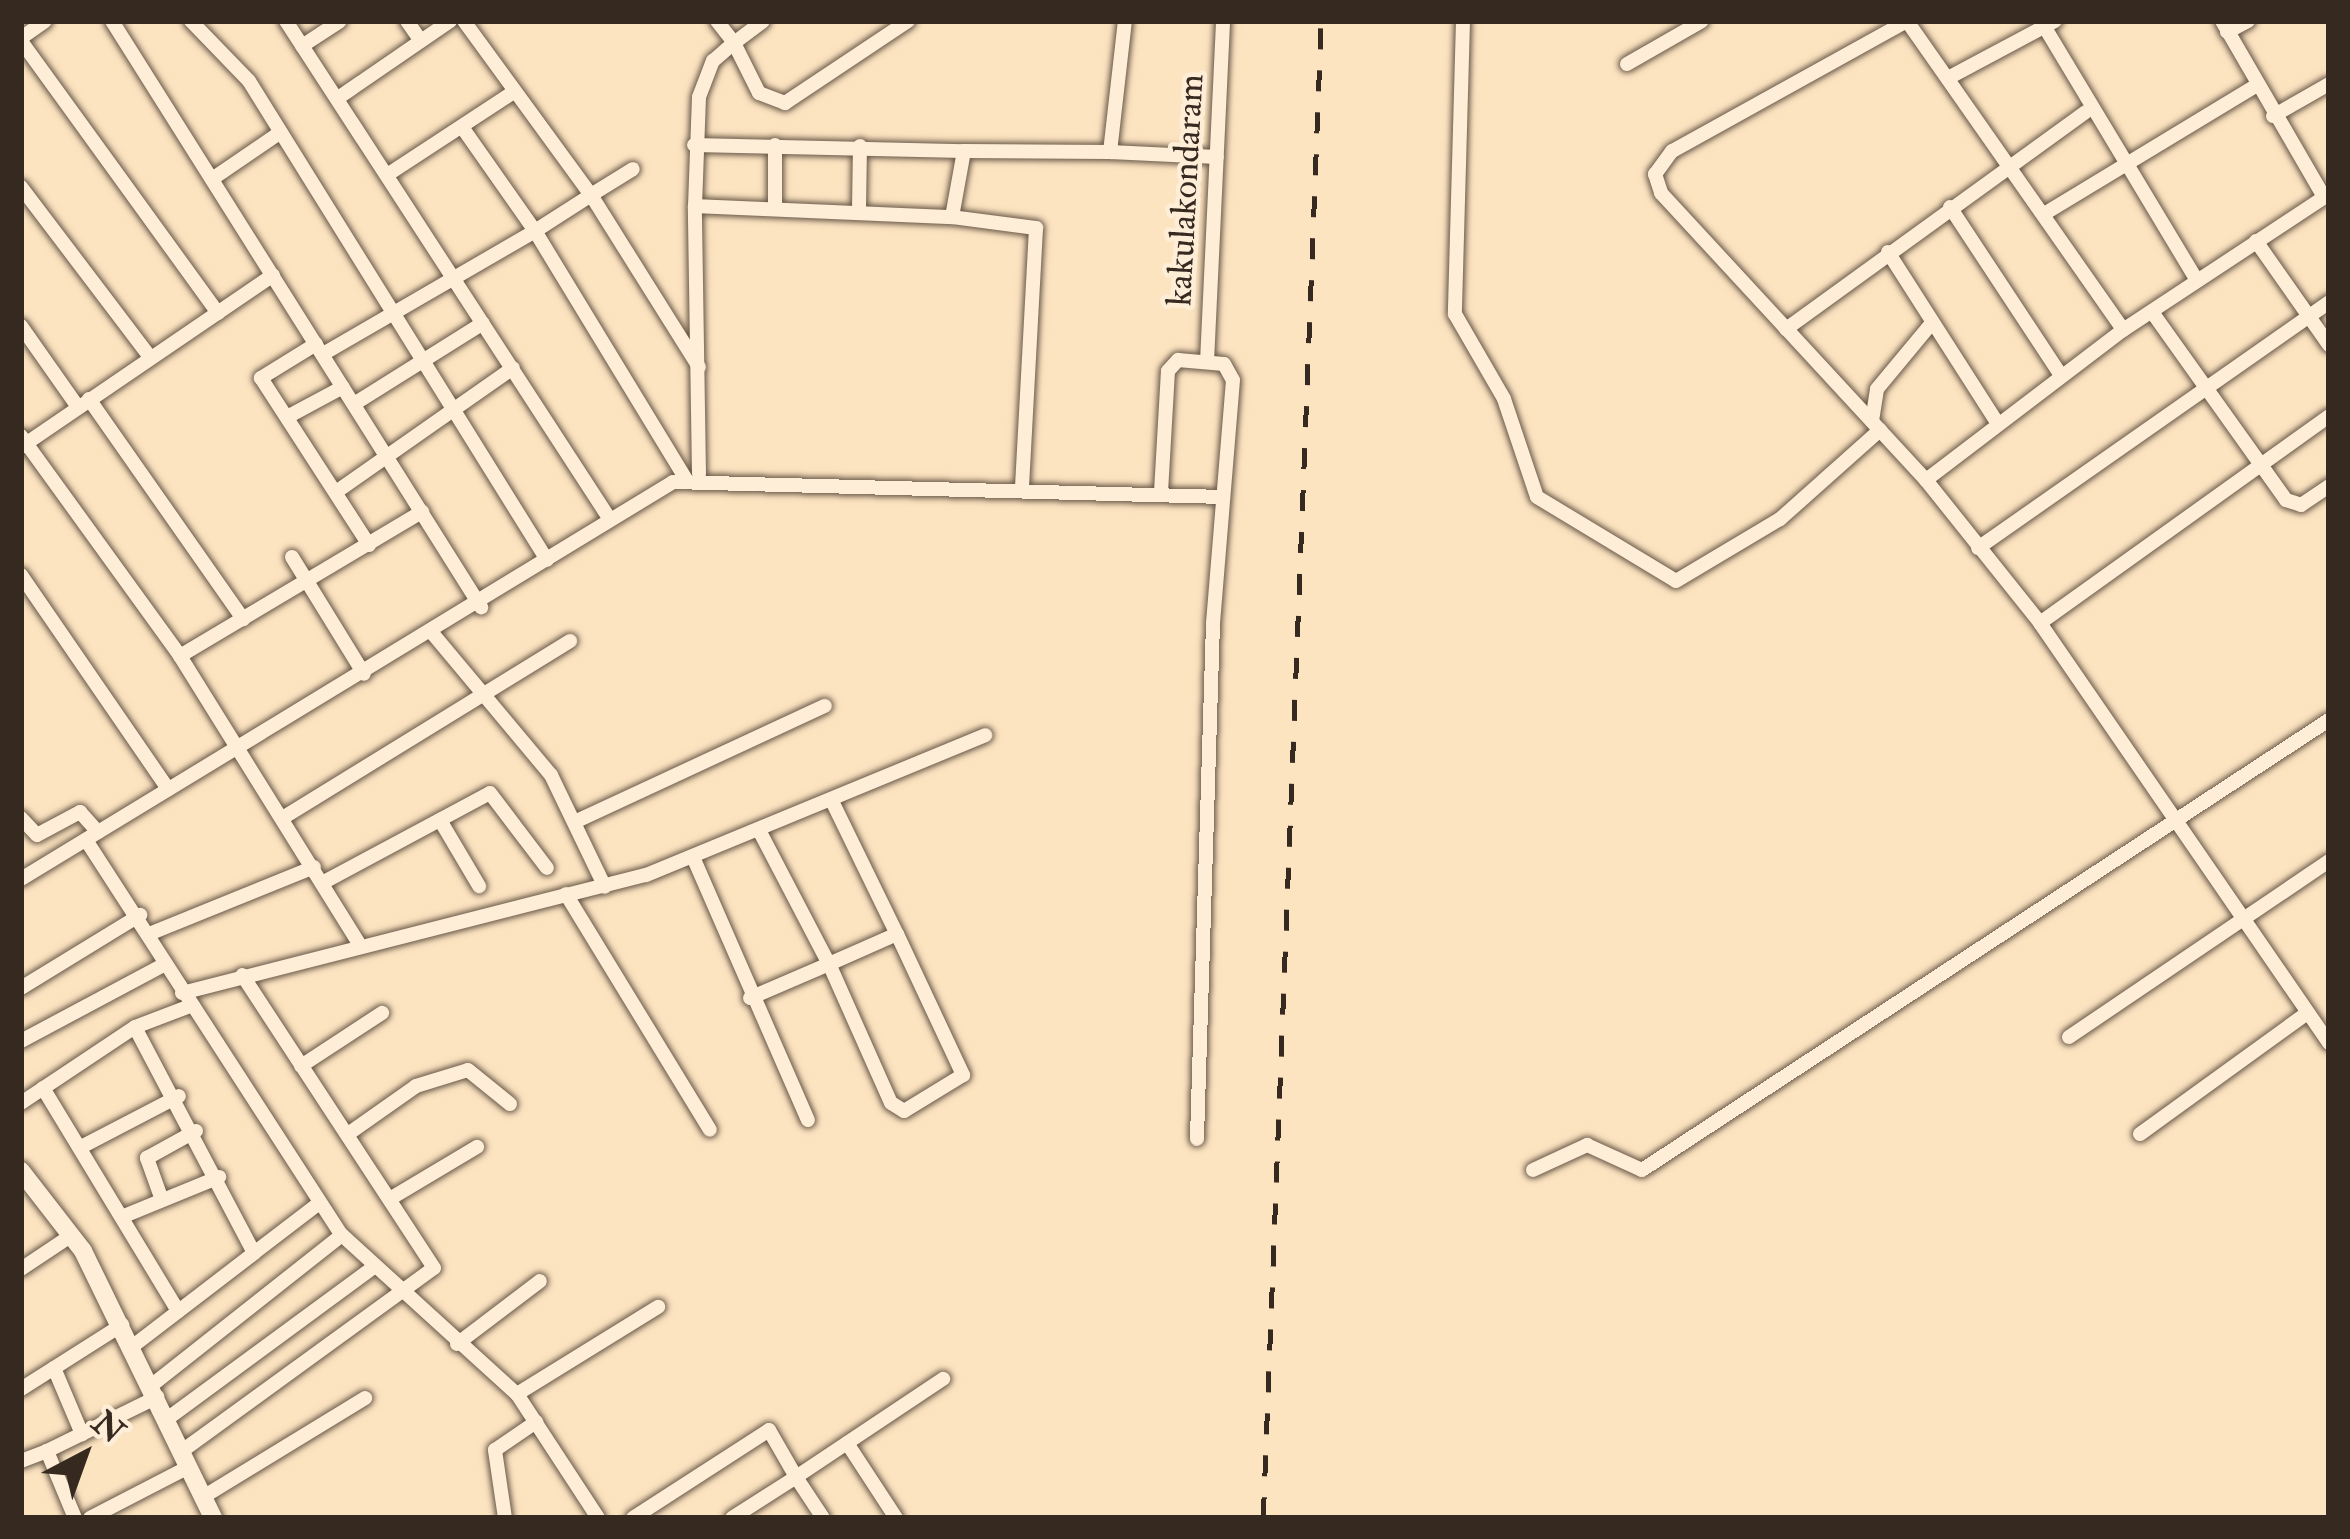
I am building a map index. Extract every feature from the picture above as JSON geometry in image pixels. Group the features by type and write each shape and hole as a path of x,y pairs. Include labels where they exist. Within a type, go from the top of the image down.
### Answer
{"street":[{"path":"45,21 21,39 218,313"},
{"path":"112,21 482,607"},
{"path":"191,21 281,132 398,309 547,560"},
{"path":"286,21 609,518"},
{"path":"302,46 340,21"},
{"path":"407,21 421,41"},
{"path":"338,98 450,21"},
{"path":"464,21 512,94 591,195 702,371"},
{"path":"718,21 759,93 785,103 908,21"},
{"path":"692,476 702,371 694,145 707,72 763,21"},
{"path":"1111,152 1125,21"},
{"name":"kakulakondaram","path":"1208,362 1223,21"},
{"path":"1462,21 1455,314 1504,399 1537,497 1676,581 1780,519 1876,426 1877,389 1931,324"},
{"path":"1627,64 1702,21"},
{"path":"2123,330 1907,21 1660,160 1661,193 1926,480 2040,623 2329,1043"},
{"path":"1926,480 1995,418 2059,372 2326,196 2254,87 2224,26 2248,21"},
{"path":"1950,77 2047,23 2086,112 2197,281"},
{"path":"2273,116 2329,84"},
{"path":"2044,214 2254,87"},
{"path":"387,175 512,94"},
{"path":"1786,329 2086,112"},
{"path":"462,127 535,231 692,476"},
{"path":"212,179 281,132"},
{"path":"694,145 1217,157"},
{"path":"775,146 775,208"},
{"path":"859,209 860,146"},
{"path":"952,217 964,151"},
{"path":"369,545 261,378 398,309 633,169"},
{"path":"21,187 150,357"},
{"path":"695,206 859,209 1036,228 1022,488"},
{"path":"1950,207 2059,372"},
{"path":"2256,241 2329,344"},
{"path":"1888,252 1995,418"},
{"path":"273,275 23,442 180,656 358,941"},
{"path":"1978,548 2329,302"},
{"path":"2152,312 2292,505 2329,487"},
{"path":"354,404 483,323"},
{"path":"21,326 84,403 243,619"},
{"path":"1161,492 1168,371 1208,362 1233,380 1223,497 1197,1139"},
{"path":"336,492 513,368"},
{"path":"289,416 343,387"},
{"path":"2040,623 2329,416"},
{"path":"21,879 482,607 609,518 692,476 1223,497"},
{"path":"180,656 422,512"},
{"path":"292,556 364,674"},
{"path":"21,575 168,789"},
{"path":"433,634 579,820 605,887"},
{"path":"284,817 570,640"},
{"path":"579,820 825,706"},
{"path":"1533,1170 1587,1145 1642,1170 2182,824 2329,720"},
{"path":"21,1103 135,1028 242,975 358,941 605,887 693,857 986,735"},
{"path":"324,882 496,794 547,868"},
{"path":"759,830 829,964 891,1103 904,1111 937,1096 961,1067 832,801"},
{"path":"21,818 37,835 80,812 186,1000 318,1204 371,1269 518,1394 598,1518"},
{"path":"440,820 479,886"},
{"path":"693,857 750,998 808,1120"},
{"path":"2069,1037 2242,915 2329,861"},
{"path":"148,934 314,867"},
{"path":"566,894 710,1130"},
{"path":"21,988 140,915"},
{"path":"750,998 897,934"},
{"path":"21,1041 165,964"},
{"path":"47,1451 82,1516 186,1459 403,1298 434,1263 242,975"},
{"path":"301,1066 382,1013"},
{"path":"2140,1134 2307,1013"},
{"path":"135,1028 179,1096 254,1253"},
{"path":"348,1134 416,1086 468,1070 510,1104"},
{"path":"43,1088 83,1146 178,1311"},
{"path":"83,1146 179,1096"},
{"path":"162,1200 147,1158 196,1131"},
{"path":"392,1197 477,1148"},
{"path":"21,1171 72,1235 122,1325 213,1518"},
{"path":"124,1216 219,1177"},
{"path":"133,1346 318,1204"},
{"path":"21,1269 72,1235"},
{"path":"21,1461 82,1434 154,1391 341,1235"},
{"path":"167,1419 371,1269"},
{"path":"457,1344 541,1282"},
{"path":"518,1394 658,1307"},
{"path":"21,1389 122,1325"},
{"path":"54,1368 82,1434"},
{"path":"732,1518 943,1379"},
{"path":"203,1497 365,1398"},
{"path":"505,1518 495,1450 536,1422"},
{"path":"633,1518 769,1430 823,1518"},
{"path":"847,1443 896,1518"}],"railway":[{"path":"1263,1518 1321,21"}]}
